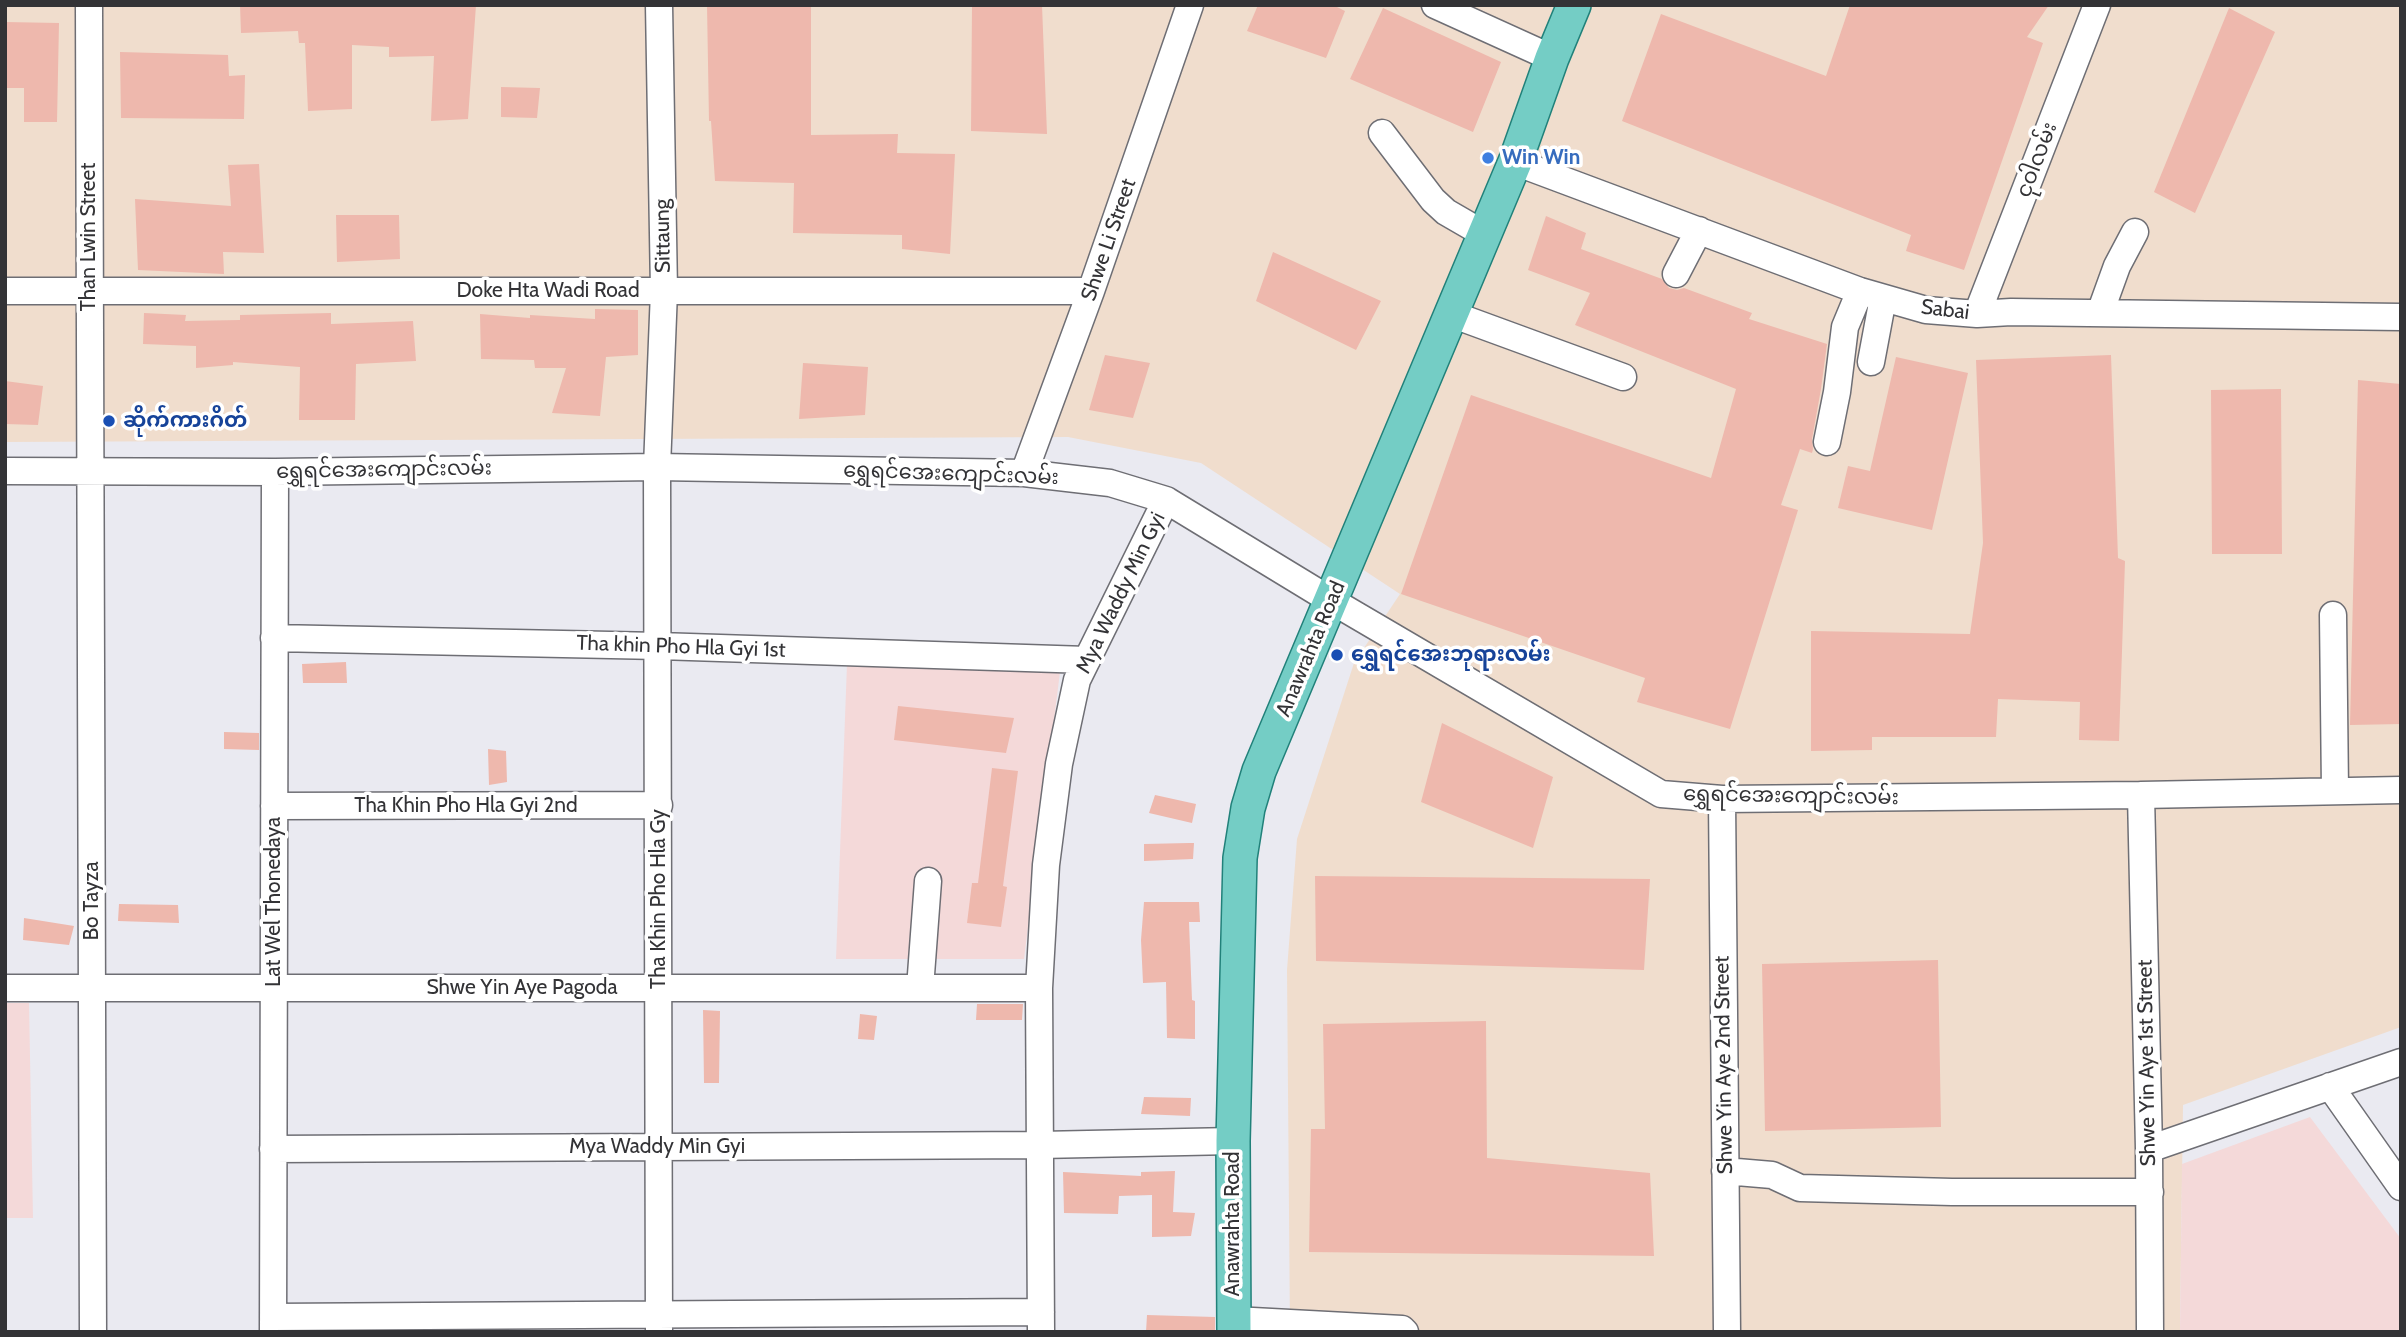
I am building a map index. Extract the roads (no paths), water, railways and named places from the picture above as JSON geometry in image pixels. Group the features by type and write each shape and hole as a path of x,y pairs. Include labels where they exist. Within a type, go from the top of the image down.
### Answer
{"main road":[{"name":"Anawrahta Road","path":"1234,1326 1233,1141 1240,858 1248,808 1259,771 1515,162 1574,5"}],"street":[{"name":"Than Lwin Street","path":"89,5 91,470"},
{"name":"Sittaung","path":"657,467 664,291 659,5"},
{"name":"Shwe Li Street","path":"1024,473 1191,5"},
{"path":"1435,5 1552,58"},
{"name":"ငုဝါလမ်း","path":"1977,314 2097,5"},
{"path":"1382,133 1433,200 1446,212 1484,234"},
{"name":"Sabai","path":"1515,162 1872,295 1926,310 1977,314 2401,317"},
{"path":"1676,274 1699,230"},
{"path":"2100,313 2117,266 2135,232"},
{"name":"Doke Hta Wadi Road","path":"5,291 1091,291"},
{"path":"1871,362 1872,295"},
{"path":"1827,442 1837,392 1845,327 1872,295"},
{"path":"1451,314 1623,377"},
{"name":"ရွှေရင်အေးကျောင်းလမ်း","path":"5,471 275,472 657,467 1024,473 1110,483 1166,500 1661,794 1722,799 2401,790"},
{"name":"Tha Khin Pho Hla Gy","path":"657,467 659,1323"},
{"name":"Bo Tayza","path":"91,470 93,1332"},
{"name":"Lat Wel Thonedaya","path":"273,1324 275,472"},
{"name":"Mya Waddy Min Gyi","path":"1041,1322 1039,988 1046,865 1059,764 1077,680 1166,500"},
{"path":"2333,615 2335,791"},
{"name":"Tha khin Pho Hla Gyi 1st","path":"274,638 659,646 1087,660"},
{"name":"Shwe Yin Aye 1st Street","path":"2141,795 2150,1192 2150,1332"},
{"name":"Shwe Yin Aye 2nd Street","path":"1722,799 1727,1332"},
{"name":"Tha Khin Pho Hla Gyi 2nd","path":"274,806 659,805"},
{"path":"920,988 928,881"},
{"name":"Shwe Yin Aye Pagoda","path":"5,988 1039,988"},
{"path":"2149,1149 2401,1062"},
{"path":"2330,1086 2401,1187"},
{"name":"Mya Waddy Min Gyi","path":"273,1149 1040,1145 1233,1141"},
{"path":"1726,1171 1772,1175 1800,1188 1952,1192 2150,1192"},
{"path":"273,1324 1041,1322"},
{"path":"1234,1326 1402,1329 1405,1332"}],"place":[{"name":"Win Win","path":"1488,158"},
{"name":"ဆိုက်ကားဂိတ်","path":"109,421"},
{"name":"ရွှေရင်အေးဘုရားလမ်း","path":"1337,655"}]}
